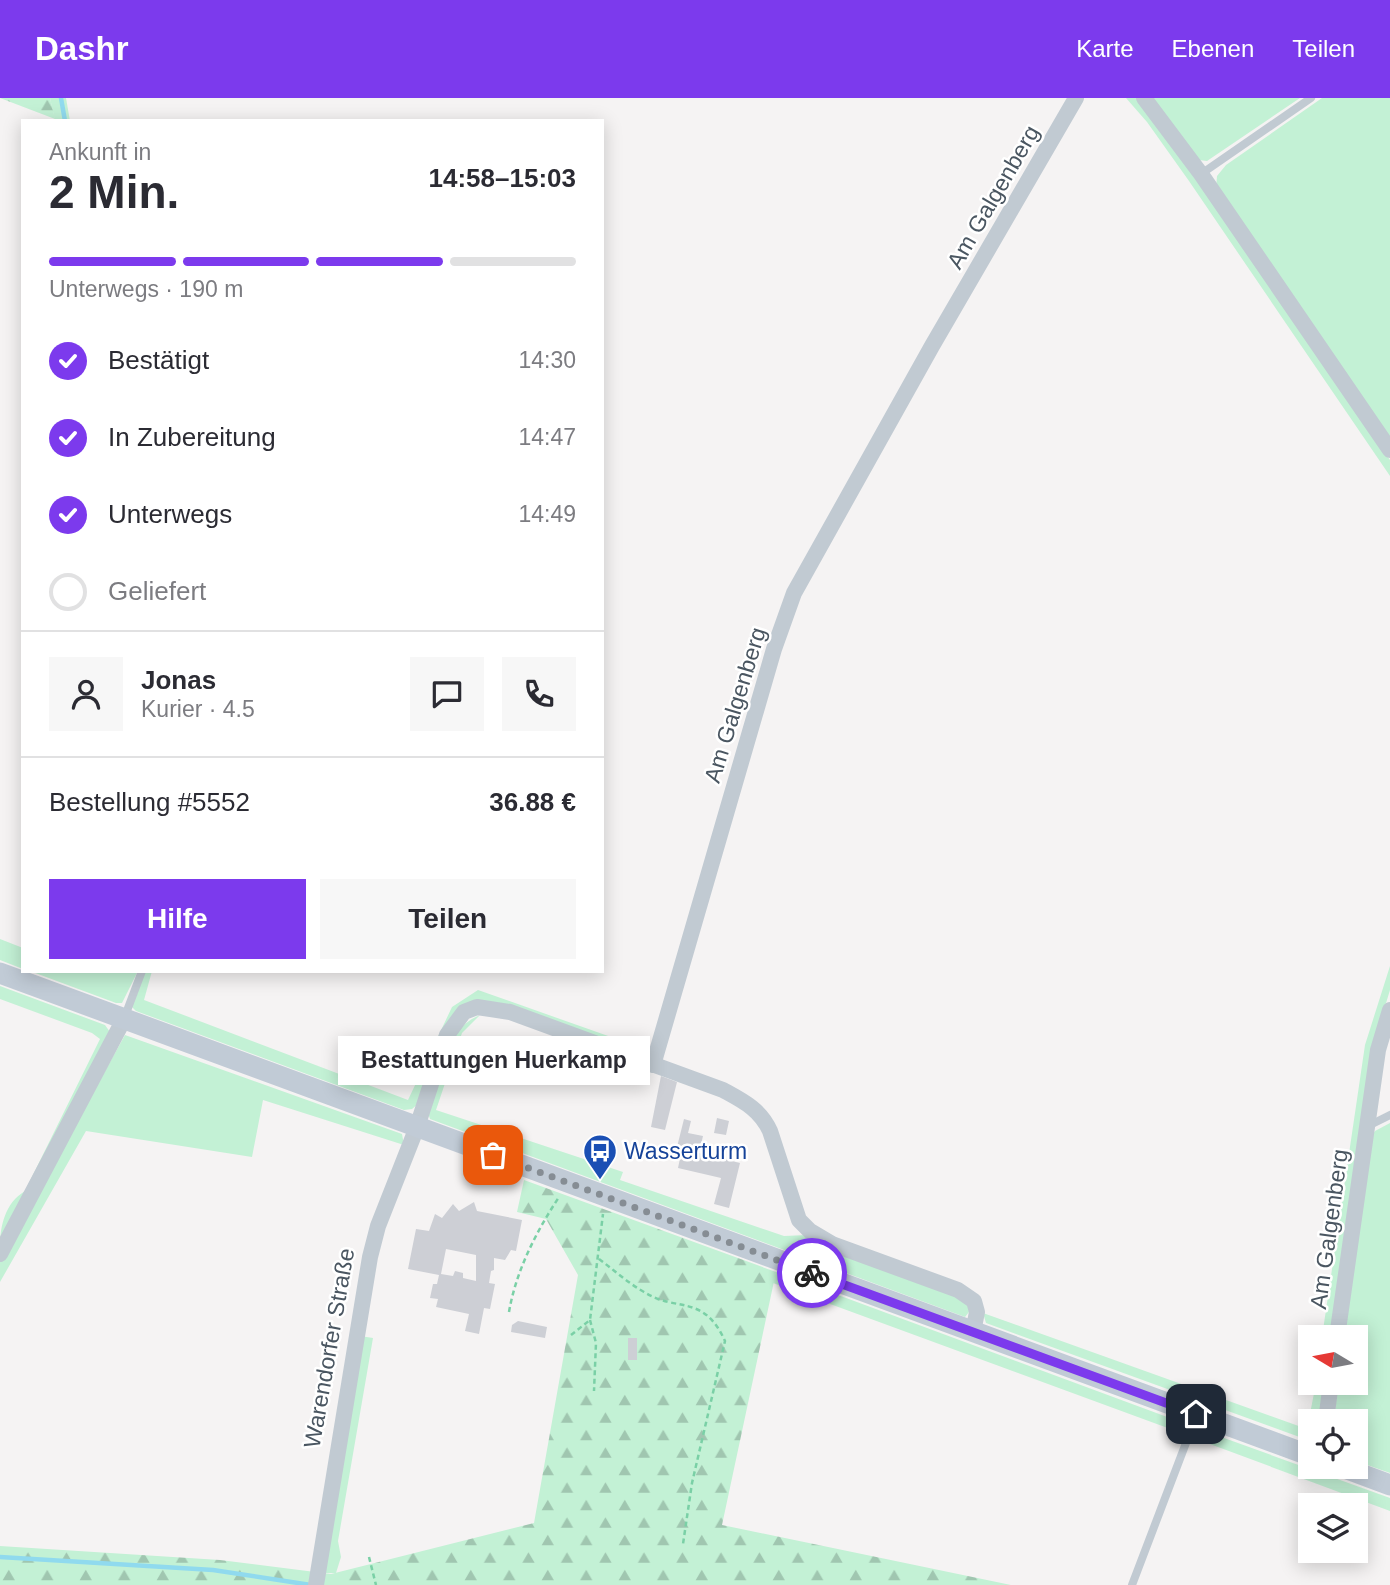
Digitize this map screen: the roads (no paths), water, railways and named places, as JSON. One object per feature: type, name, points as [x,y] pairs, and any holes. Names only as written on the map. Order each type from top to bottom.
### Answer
[{"type":"main road","points":[[0,974],[1298,1451]]},
{"type":"main road","points":[[1368,1477],[1390,1485]]},
{"type":"street","name":"Am Galgenberg","points":[[653,1065],[774,649],[794,593],[932,346],[1076,98]]},
{"type":"street","points":[[1144,98],[1201,174],[1390,450]]},
{"type":"street","points":[[417,1127],[447,1035],[464,1012],[477,1007],[510,1012],[723,1090],[764,1117],[799,1220],[832,1244],[974,1301],[977,1312],[973,1332]]},
{"type":"street","name":"Am Galgenberg","points":[[1339,1325],[1378,1050],[1390,1010]]},
{"type":"street","points":[[0,1254],[124,1019]]},
{"type":"street","name":"Warendorfer Straße","points":[[316,1585],[370,1257],[378,1226],[417,1127]]},
{"type":"lane","points":[[1201,174],[1311,98]]},
{"type":"lane","points":[[124,1019],[141,973]]},
{"type":"lane","name":"Am Galgenberg","points":[[1366,1127],[1390,1115]]},
{"type":"lane","points":[[1132,1585],[1196,1414]]},
{"type":"waterway","points":[[61,98],[65,119]]},
{"type":"waterway","points":[[0,1557],[213,1570],[311,1585]]},
{"type":"place","name":"Bestattungen Huerkamp","points":[[493,1155]]},
{"type":"place","name":"Wasserturm","points":[[600,1181]]}]
